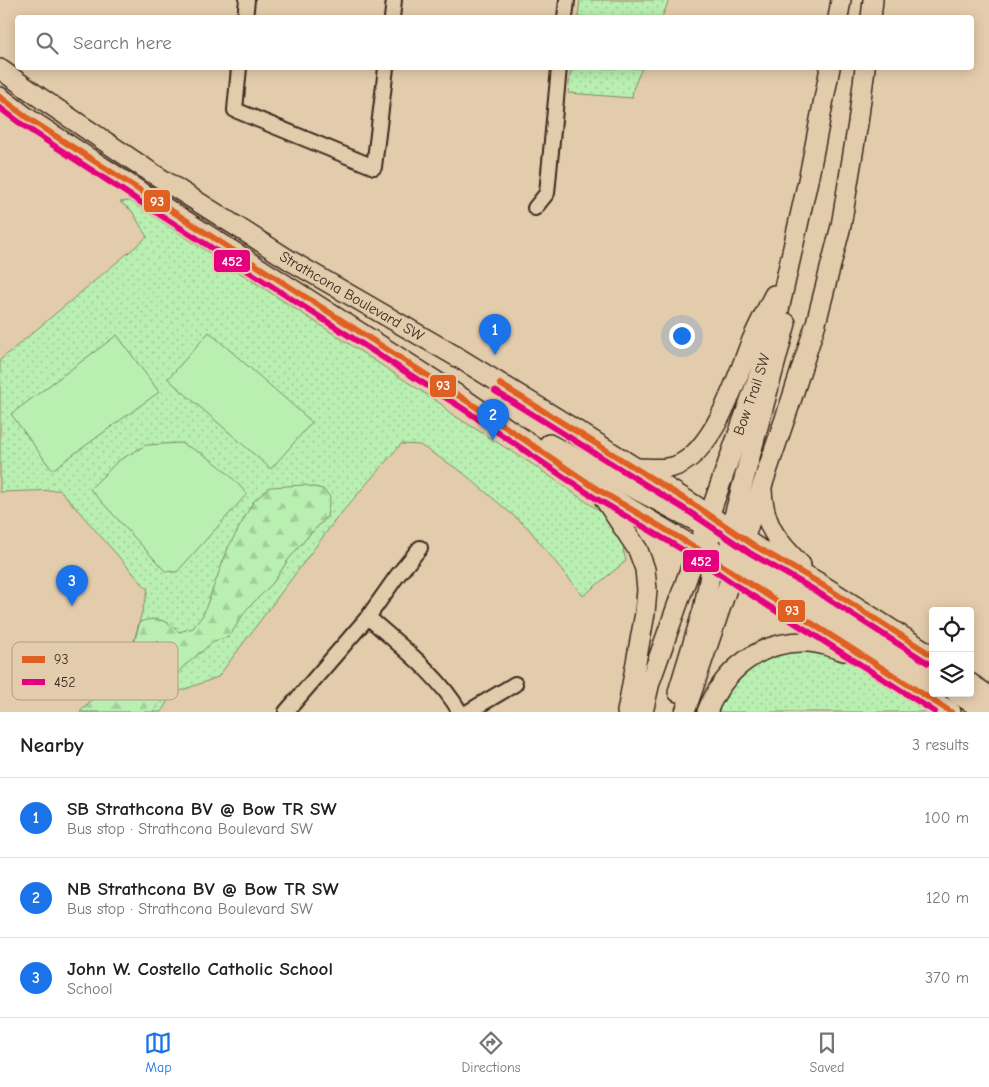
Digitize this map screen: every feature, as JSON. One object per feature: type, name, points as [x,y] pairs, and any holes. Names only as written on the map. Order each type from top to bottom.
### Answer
[{"type":"main road","points":[[838,15],[840,0]]},
{"type":"main road","points":[[871,15],[873,0]]},
{"type":"main road","name":"Strathcona Boulevard SW","points":[[0,69],[139,164],[291,261],[459,358],[636,468],[721,543]]},
{"type":"main road","name":"Bow Trail SW","points":[[685,712],[760,372],[779,310],[792,255],[830,70]]},
{"type":"main road","name":"Bow Trail SW","points":[[643,712],[653,673],[721,543],[762,484],[804,362],[832,265],[846,196],[865,70]]},
{"type":"main road","name":"Strathcona Boulevard SW","points":[[0,97],[156,202],[467,401],[597,489],[721,543]]},
{"type":"main road","points":[[636,468],[666,468],[677,465],[702,446],[720,416],[792,255]]},
{"type":"main road","points":[[672,712],[703,610],[709,581],[780,350],[788,314],[792,255]]},
{"type":"main road","points":[[467,401],[721,543],[816,581],[929,653]]},
{"type":"main road","points":[[762,484],[766,520],[780,544],[816,581]]},
{"type":"main road","points":[[597,489],[631,538],[645,569],[647,590],[645,613],[627,712]]},
{"type":"main road","points":[[721,543],[871,661],[951,712]]},
{"type":"main road","points":[[721,543],[749,564],[929,676]]},
{"type":"main road","points":[[707,712],[718,691],[740,663],[771,648],[788,643],[808,642],[834,647],[871,661]]},
{"type":"main road","points":[[974,686],[989,696]]},
{"type":"main road","points":[[962,697],[986,712]]},
{"type":"street","points":[[245,15],[246,0]]},
{"type":"street","points":[[392,15],[394,0]]},
{"type":"street","points":[[565,15],[567,0]]},
{"type":"street","points":[[239,70],[235,110],[374,167],[386,70]]},
{"type":"street","points":[[535,208],[547,193],[560,70]]},
{"type":"street","points":[[286,712],[368,617],[397,576],[420,548]]},
{"type":"street","points":[[368,617],[437,680],[452,698],[460,712]]},
{"type":"street","points":[[468,712],[515,684]]},
{"type":"green space","points":[[580,0],[669,0],[663,15],[578,15]]},
{"type":"green space","points":[[571,70],[641,70],[633,89],[632,98],[568,93]]},
{"type":"green space","points":[[130,201],[441,404],[450,413],[535,466],[601,512],[627,547],[623,549],[626,561],[583,596],[528,528],[462,472],[420,445],[401,444],[337,518],[218,677],[178,692],[178,642],[134,642],[148,590],[60,490],[0,492],[0,360],[147,237],[132,211],[120,202]]},
{"type":"green space","points":[[209,332],[312,422],[271,469],[168,379]]},
{"type":"green space","points":[[117,335],[159,392],[52,470],[11,414]]},
{"type":"green space","points":[[180,443],[201,453],[217,464],[247,494],[177,572],[165,571],[90,489],[118,461],[146,445]]},
{"type":"green space","points":[[304,485],[323,489],[330,497],[327,517],[288,560],[273,583],[246,610],[229,637],[214,641],[182,668],[178,674],[178,642],[134,642],[140,622],[151,619],[161,620],[179,632],[193,628],[203,615],[228,548],[253,502],[270,487]]},
{"type":"green space","points":[[793,646],[847,659],[932,712],[716,712],[722,696],[755,660]]},
{"type":"green space","points":[[92,700],[168,700],[161,712],[80,712]]},
{"type":"green space","points":[[92,700],[161,700],[153,712],[80,712]]},
{"type":"transit line","name":"93","points":[[0,97],[29,119],[467,401],[597,489],[698,549],[951,712]]},
{"type":"transit line","name":"452","points":[[0,108],[24,126],[151,209],[462,408],[592,496],[693,556],[935,712]]},
{"type":"transit line","name":"93","points":[[500,384],[696,506],[755,546],[816,581],[929,653]]},
{"type":"transit line","name":"452","points":[[495,391],[691,513],[750,553],[811,588],[928,663]]},
{"type":"place","name":"SB Strathcona BV @ Bow TR SW","points":[[495,355]]},
{"type":"place","name":"NB Strathcona BV @ Bow TR SW","points":[[493,440]]},
{"type":"place","name":"John W. Costello Catholic School","points":[[72,606]]}]
